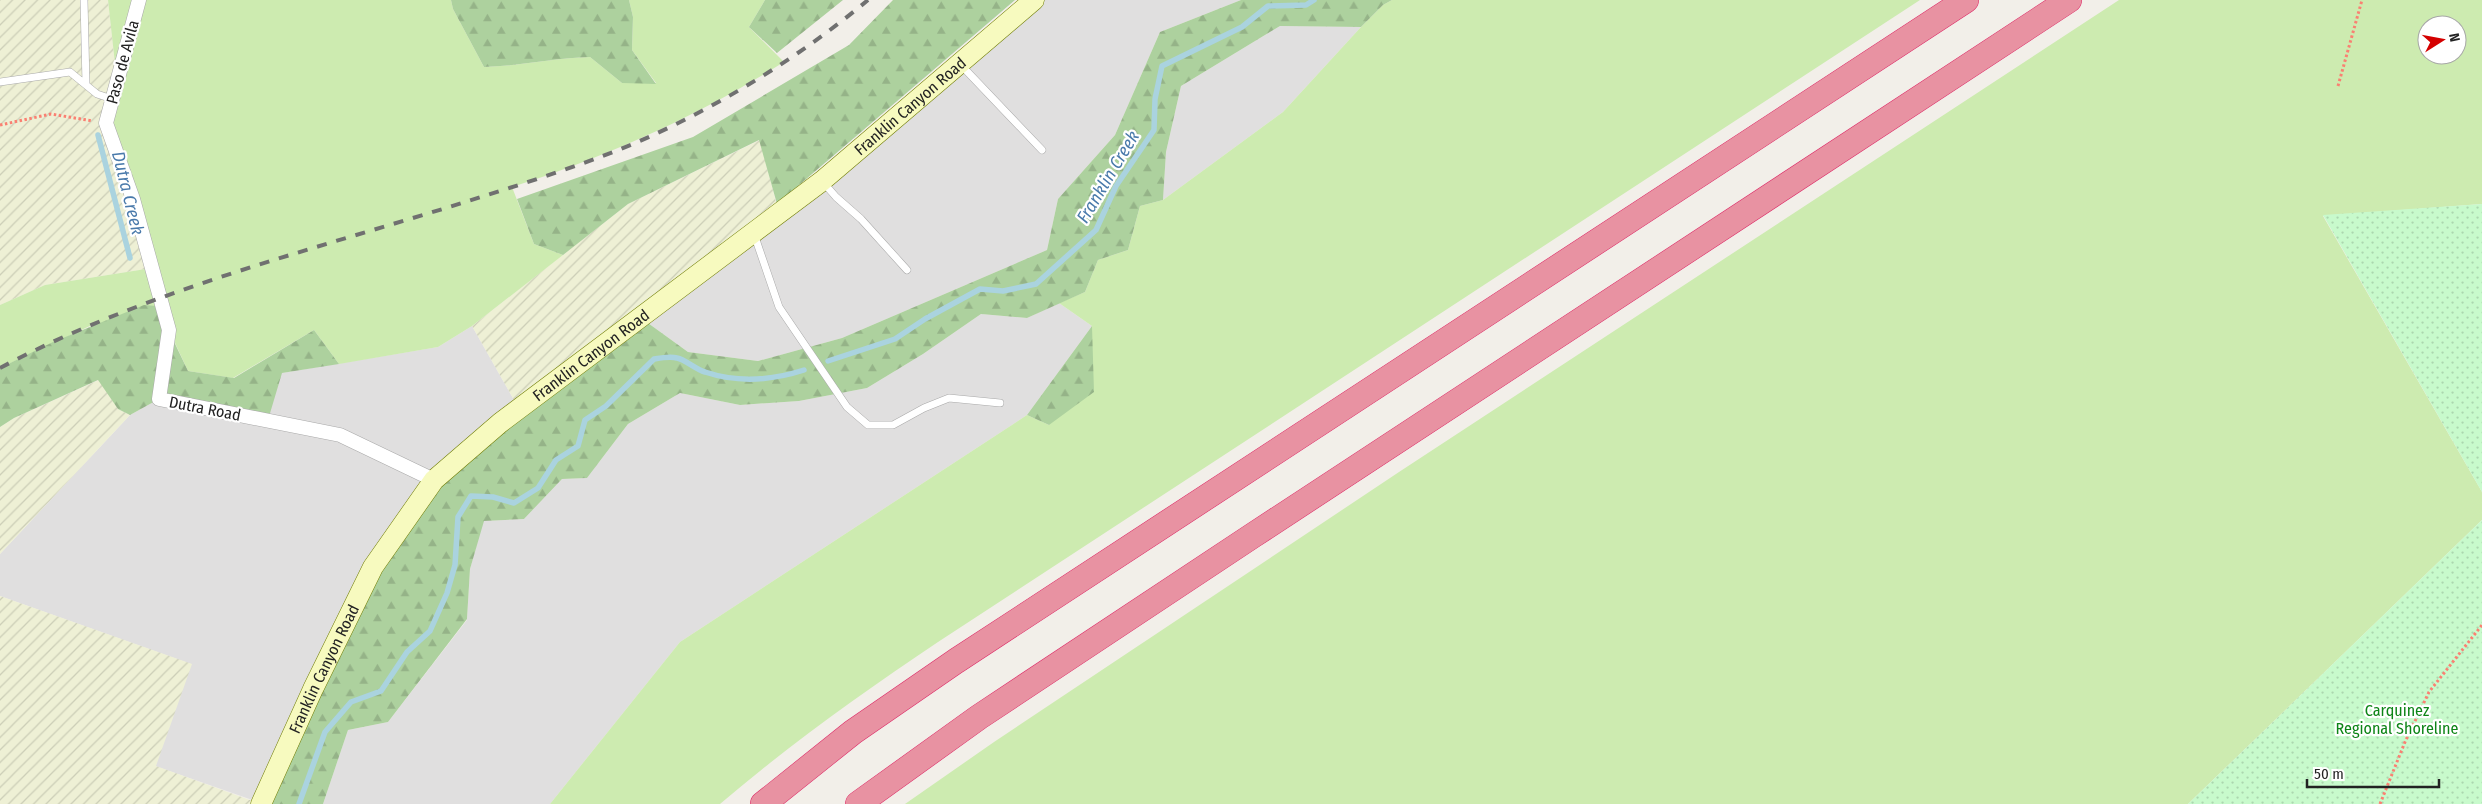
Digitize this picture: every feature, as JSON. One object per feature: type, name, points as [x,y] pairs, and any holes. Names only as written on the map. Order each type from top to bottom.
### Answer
[{"type":"highway","points":[[763,804],[853,732],[956,661],[1966,0]]},
{"type":"highway","points":[[858,804],[966,727],[1227,552],[2069,0]]},
{"type":"street","name":"Paso de Avila","points":[[106,124],[139,0]]},
{"type":"street","name":"Franklin Canyon Road","points":[[261,804],[313,689],[373,567],[434,480],[500,423],[822,182],[1034,0]]},
{"type":"street","name":"Dutra Road","points":[[106,124],[133,199],[169,330],[159,399],[340,435],[434,480]]},
{"type":"lane","points":[[84,0],[86,84]]},
{"type":"lane","points":[[960,63],[1042,150]]},
{"type":"lane","points":[[0,82],[70,72],[97,94],[112,99]]},
{"type":"lane","points":[[822,182],[861,219],[907,270]]},
{"type":"lane","points":[[754,234],[778,307],[847,408],[868,425],[893,425],[924,408],[949,398],[1000,403]]},
{"type":"path","points":[[2338,86],[2362,0]]},
{"type":"path","points":[[0,125],[51,114],[106,124]]},
{"type":"path","points":[[2380,804],[2404,742],[2428,692],[2482,624]]},
{"type":"shaded area","points":[[1034,0],[1241,0],[1160,32],[1115,135],[1058,199],[1047,250],[842,338],[758,361],[688,352],[641,318]]},
{"type":"shaded area","points":[[1280,26],[1361,27],[1283,112],[1163,200],[1166,152],[1181,86]]},
{"type":"shaded area","points":[[1059,303],[1092,326],[1027,415],[680,642],[550,804],[323,804],[348,730],[388,722],[467,620],[470,569],[483,521],[524,519],[562,479],[587,478],[628,424],[680,393],[740,405],[799,401],[867,388],[923,354],[981,314],[1027,318]]},
{"type":"shaded area","points":[[472,326],[519,409],[261,803],[155,766],[191,664],[0,596],[0,554],[130,415],[159,399],[282,373],[438,347]]},
{"type":"green space","points":[[0,0],[108,0],[117,82],[152,268],[45,285],[0,305]]},
{"type":"green space","points":[[108,0],[451,0],[453,9],[484,67],[590,57],[622,83],[656,83],[632,50],[633,17],[629,0],[765,0],[749,27],[784,62],[719,100],[652,133],[583,162],[512,187],[534,244],[563,255],[472,326],[438,347],[339,364],[314,330],[233,378],[188,371],[169,330],[92,325],[0,368],[0,305],[45,285],[152,268],[106,123],[117,82]]},
{"type":"green space","points":[[451,0],[629,0],[633,17],[632,50],[656,84],[622,83],[590,57],[484,67],[453,9]]},
{"type":"green space","points":[[765,0],[843,0],[777,53],[749,27]]},
{"type":"green space","points":[[893,0],[1015,0],[777,204],[759,140],[628,204],[563,255],[534,244],[517,199],[693,137],[849,45]]},
{"type":"green space","points":[[1241,0],[1392,0],[1383,5],[1361,27],[1280,26],[1181,86],[1166,152],[1163,200],[1140,206],[1128,250],[1098,260],[1085,292],[1027,318],[981,314],[923,354],[867,388],[799,401],[740,405],[680,393],[628,424],[587,478],[562,479],[524,519],[484,521],[470,569],[467,619],[388,722],[348,730],[323,804],[261,804],[313,689],[434,480],[641,318],[688,352],[758,361],[842,338],[1047,250],[1058,199],[1115,135],[1160,32]]},
{"type":"green space","points":[[1392,0],[1920,0],[938,642],[826,720],[720,804],[550,804],[680,642],[1027,415],[1049,425],[1092,326],[1059,303],[1085,292],[1098,260],[1128,250],[1140,206],[1163,200],[1283,112],[1361,27],[1383,5]]},
{"type":"green space","points":[[2119,0],[2482,0],[2482,204],[2323,216],[2482,492],[2482,520],[2188,804],[905,804],[994,742],[1399,472]]},
{"type":"green space","points":[[760,140],[779,214],[519,409],[472,326],[628,204]]},
{"type":"green space","points":[[2482,204],[2482,492],[2323,215]]},
{"type":"green space","points":[[144,305],[157,306],[188,371],[234,378],[314,330],[339,364],[282,373],[268,420],[159,399],[130,415],[118,409],[98,380],[14,418],[0,427],[0,368],[53,342]]},
{"type":"green space","points":[[1092,326],[1094,392],[1049,425],[1027,415]]},
{"type":"green space","points":[[99,380],[118,409],[130,415],[0,554],[0,427],[14,418]]},
{"type":"green space","name":"Carquinez Regional Shoreline","points":[[2482,520],[2482,804],[2188,804]]},
{"type":"green space","points":[[0,596],[192,664],[156,766],[261,804],[0,804]]},
{"type":"waterway","name":"Franklin Creek","points":[[828,361],[895,339],[925,319],[980,289],[1003,291],[1036,284],[1096,230],[1116,186],[1154,130],[1155,99],[1162,66],[1242,27],[1268,6],[1306,5],[1314,0]]},
{"type":"waterway","name":"Dutra Creek","points":[[98,135],[130,258]]},
{"type":"waterway","name":"Franklin Creek","points":[[299,804],[325,732],[351,702],[381,691],[407,652],[430,631],[447,593],[455,565],[458,517],[471,496],[493,497],[514,503],[538,488],[556,460],[578,446],[585,420],[606,406],[654,359],[677,358],[717,376],[742,379],[766,378],[804,370]]},
{"type":"railway","points":[[0,368],[55,341],[168,295],[286,256],[462,203],[633,144],[696,114],[756,80],[785,62],[868,0]]}]
